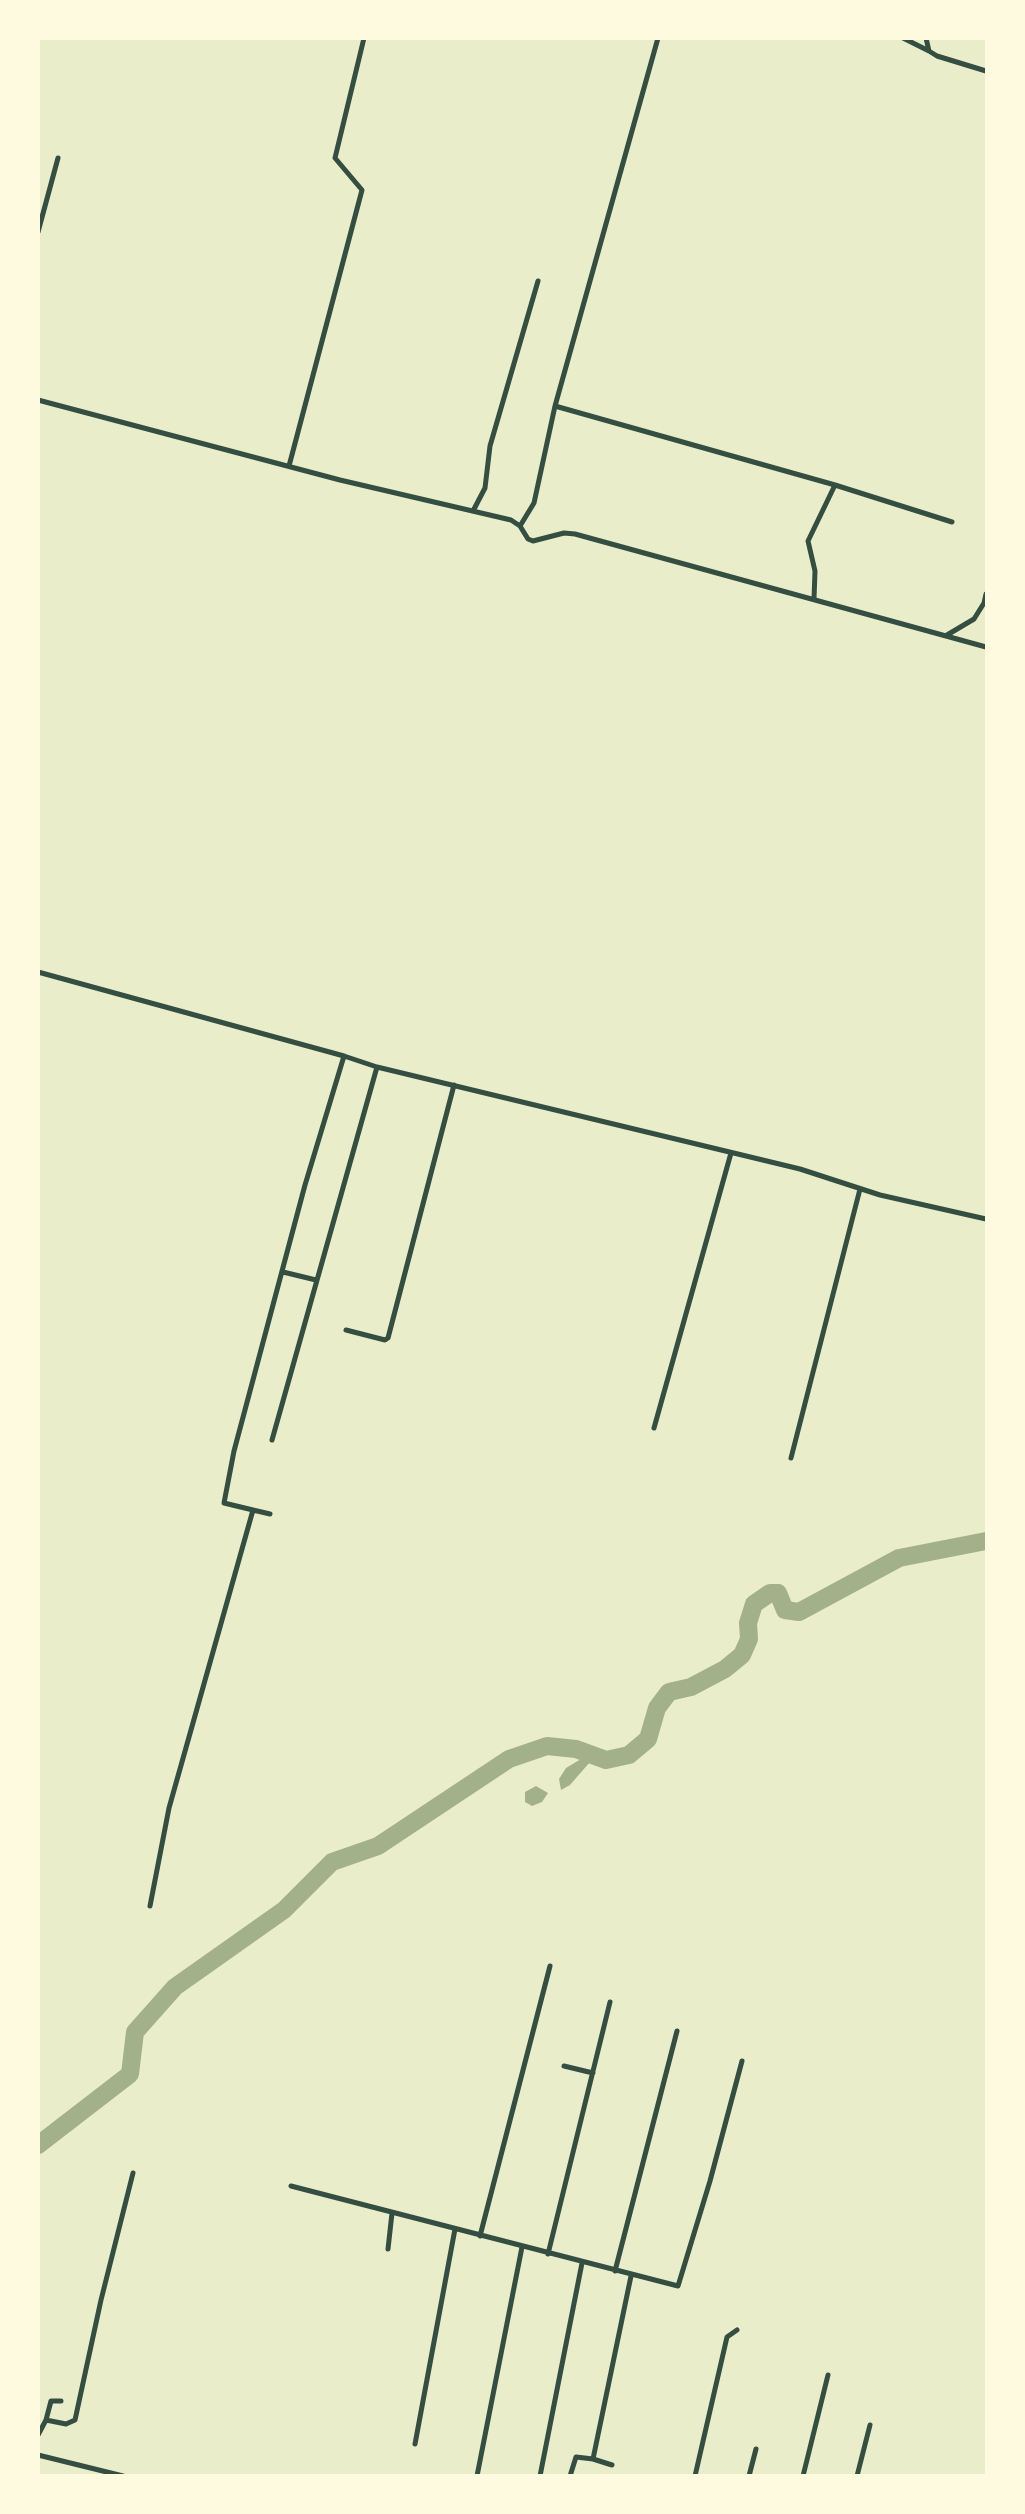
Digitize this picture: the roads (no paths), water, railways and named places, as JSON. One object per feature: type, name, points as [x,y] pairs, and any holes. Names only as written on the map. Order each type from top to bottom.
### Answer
[{"type":"street","points":[[289,466],[362,190],[335,158],[364,38]]},
{"type":"street","points":[[520,526],[534,503],[555,406],[658,38]]},
{"type":"street","points":[[903,38],[937,56],[986,71]]},
{"type":"street","points":[[926,38],[929,51]]},
{"type":"street","points":[[38,232],[58,158]]},
{"type":"street","points":[[473,511],[485,488],[490,446],[538,281]]},
{"type":"street","points":[[38,400],[289,466],[511,520],[533,541],[564,533],[575,534],[986,647]]},
{"type":"street","points":[[555,406],[835,485],[952,522]]},
{"type":"street","points":[[814,599],[815,571],[808,541],[835,485]]},
{"type":"street","points":[[947,635],[974,619],[980,612],[986,594]]},
{"type":"street","points":[[38,972],[377,1067],[814,1173],[860,1189],[986,1219]]},
{"type":"street","points":[[270,1514],[224,1503],[242,1418],[305,1185],[344,1056]]},
{"type":"street","points":[[272,1440],[377,1067]]},
{"type":"street","points":[[346,1330],[385,1340],[388,1338],[454,1085]]},
{"type":"street","points":[[654,1428],[731,1153]]},
{"type":"street","points":[[791,1458],[860,1189]]},
{"type":"street","points":[[283,1272],[316,1280]]},
{"type":"street","points":[[150,1906],[169,1808],[253,1510]]},
{"type":"street","points":[[480,2236],[550,1966]]},
{"type":"street","points":[[548,2254],[610,2002]]},
{"type":"street","points":[[615,2271],[677,2031]]},
{"type":"street","points":[[291,2186],[675,2287],[680,2285],[741,2061]]},
{"type":"street","points":[[565,2066],[593,2073]]},
{"type":"street","points":[[46,2420],[66,2424],[75,2420],[101,2300],[133,2173]]},
{"type":"street","points":[[388,2249],[392,2213]]},
{"type":"street","points":[[415,2444],[455,2229]]},
{"type":"street","points":[[477,2476],[522,2247]]},
{"type":"street","points":[[540,2476],[582,2263]]},
{"type":"street","points":[[593,2459],[631,2276]]},
{"type":"street","points":[[695,2476],[727,2337],[737,2330]]},
{"type":"street","points":[[803,2476],[828,2375]]},
{"type":"street","points":[[38,2435],[46,2420],[51,2401],[61,2401]]},
{"type":"street","points":[[857,2476],[870,2425]]},
{"type":"street","points":[[749,2476],[756,2449]]},
{"type":"street","points":[[38,2455],[123,2476]]},
{"type":"street","points":[[570,2476],[576,2457],[612,2465]]},
{"type":"street","points":[[92,2476],[94,2468]]},
{"type":"waterway","points":[[38,2145],[130,2074],[135,2032],[175,1987],[284,1910],[332,1862],[378,1846],[509,1759],[547,1746],[576,1749],[606,1760],[629,1755],[648,1739],[657,1708],[669,1692],[691,1687],[725,1669],[742,1655],[749,1639],[748,1623],[754,1604],[770,1593],[778,1593],[785,1610],[799,1612],[899,1558],[986,1541]]}]
